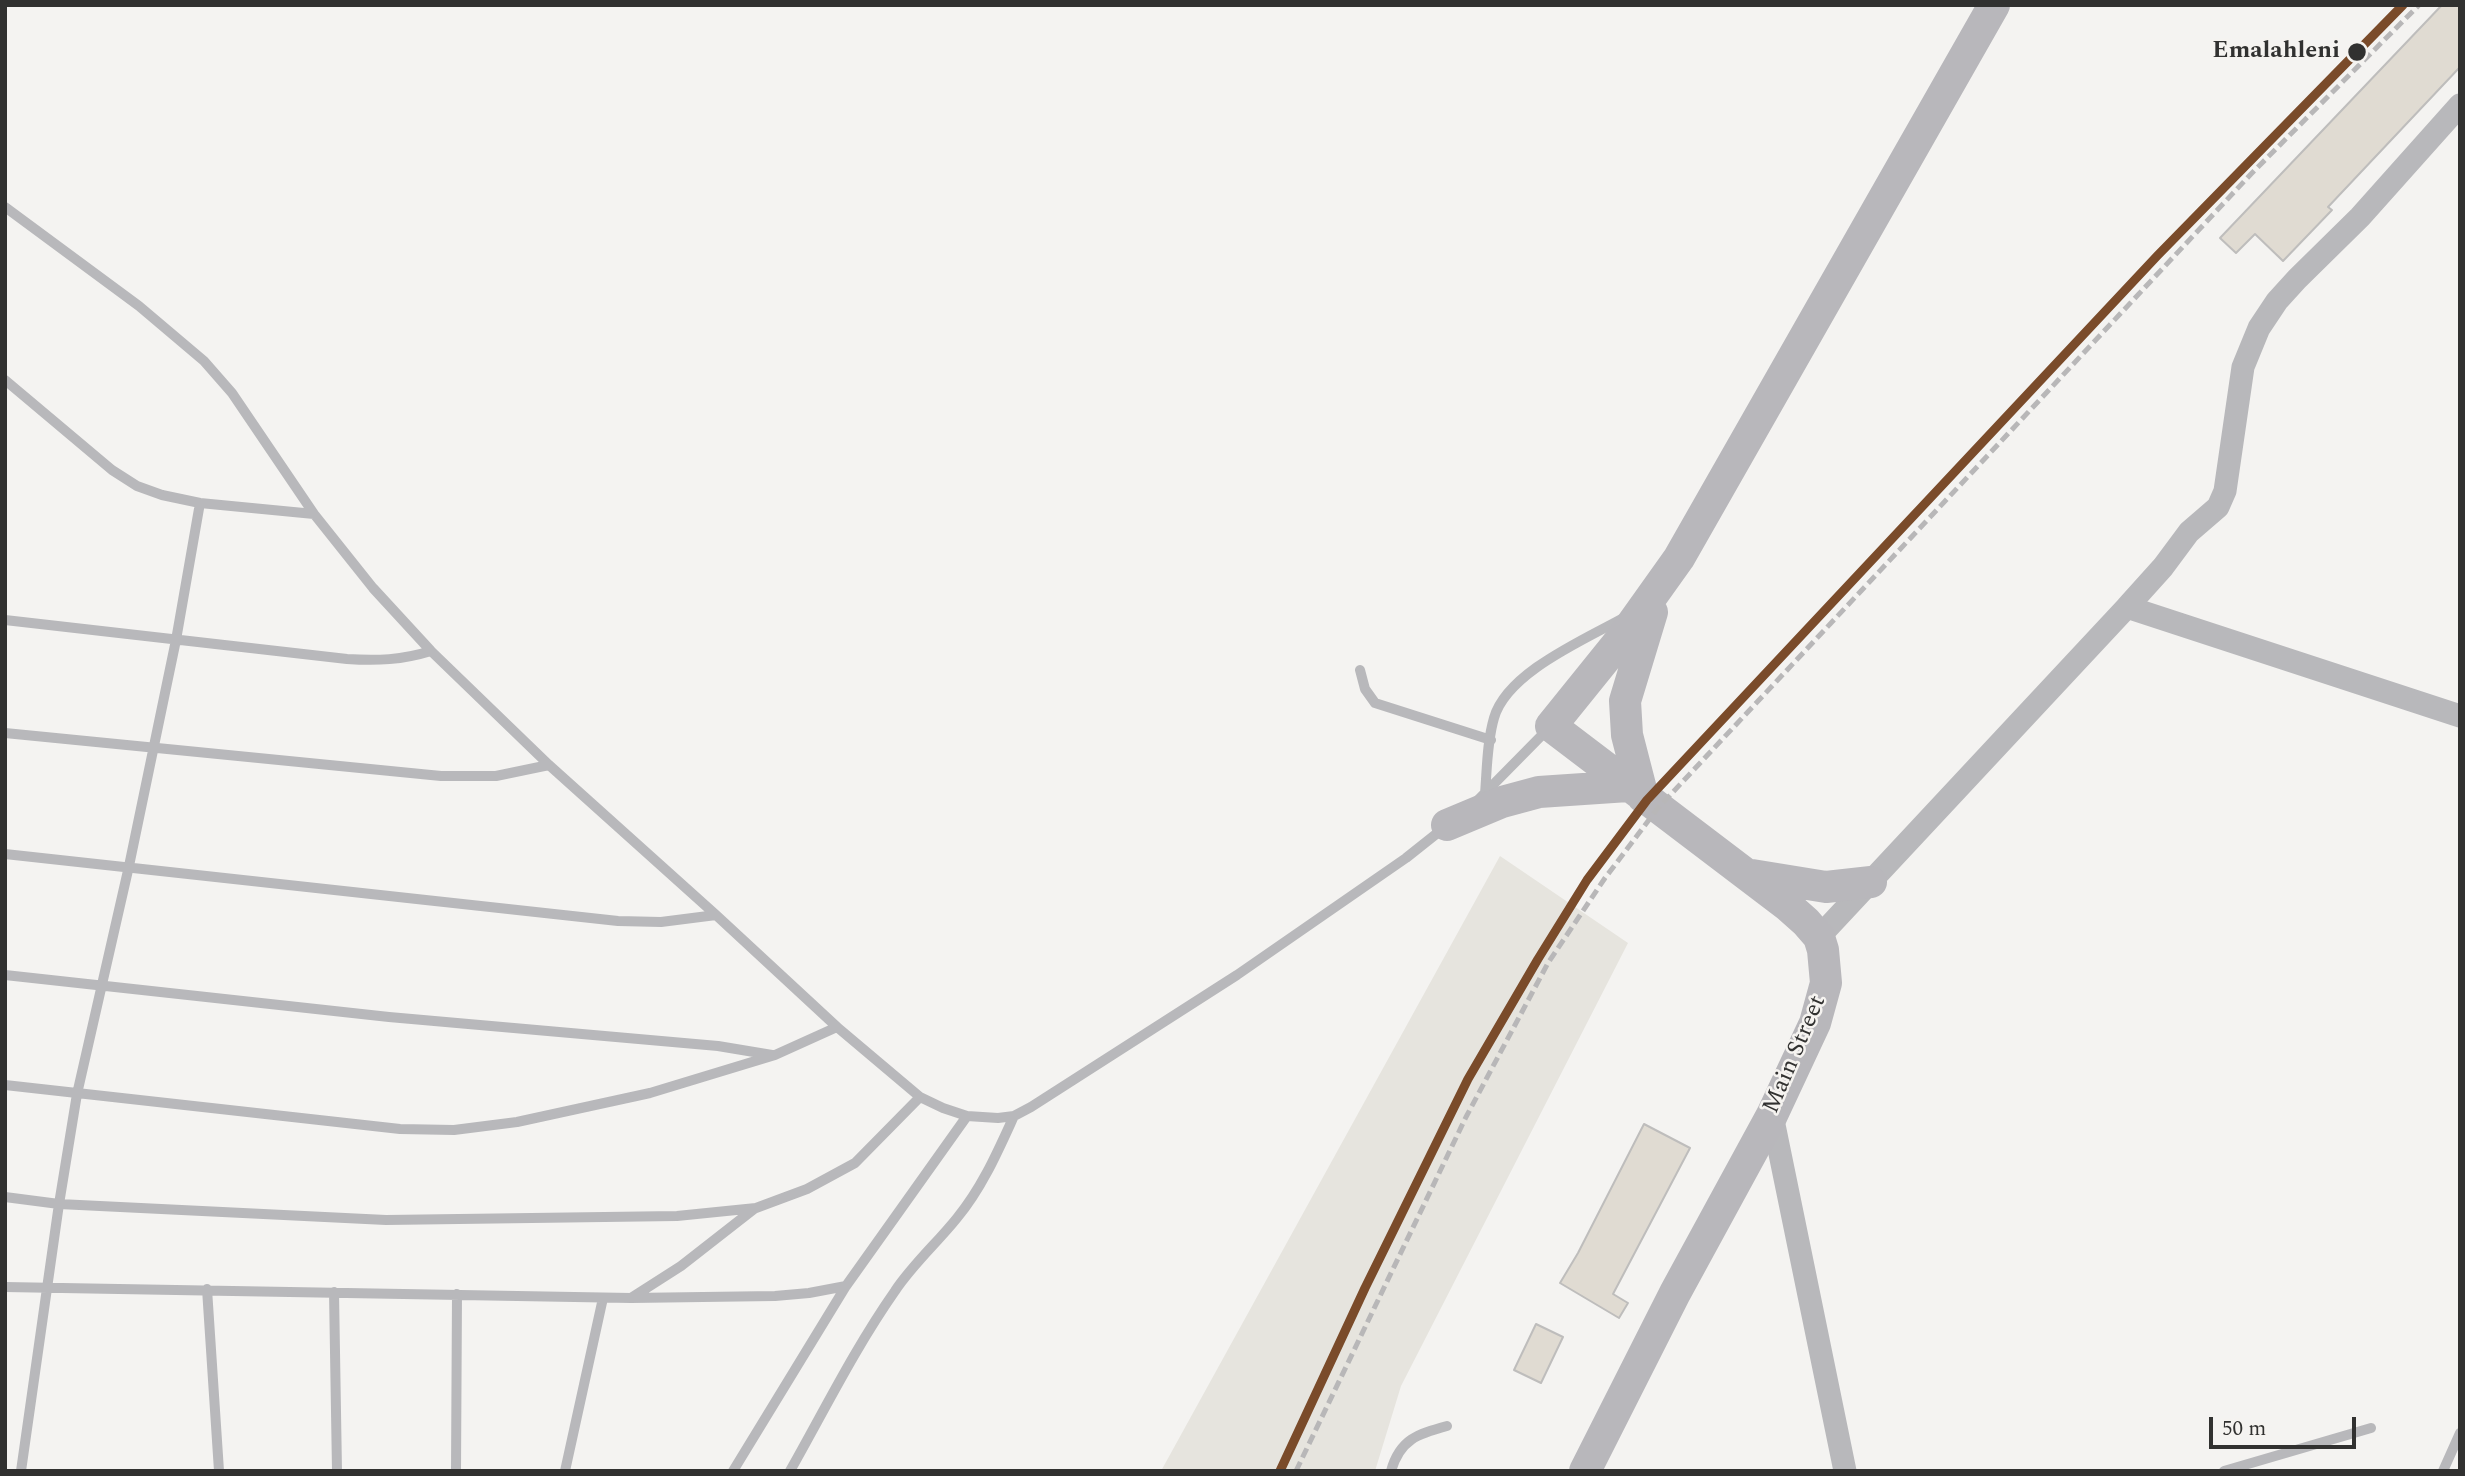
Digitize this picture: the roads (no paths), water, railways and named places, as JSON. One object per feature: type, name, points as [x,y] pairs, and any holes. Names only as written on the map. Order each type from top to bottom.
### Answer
[{"type":"main road","points":[[1819,937],[1797,914],[1747,874],[1551,726],[1650,600],[1679,558],[1994,5]]},
{"type":"main road","points":[[1636,792],[1625,701],[1650,619],[1650,600]]},
{"type":"main road","points":[[1447,825],[1502,802],[1539,792],[1636,792]]},
{"type":"main road","points":[[1747,874],[1826,887],[1871,882]]},
{"type":"main road","name":"Main Street","points":[[1585,1471],[1675,1293],[1796,1068],[1823,999],[1826,965],[1819,937]]},
{"type":"street","points":[[1819,937],[2127,607],[2163,567],[2189,532],[2218,507],[2225,491],[2243,367],[2259,328],[2277,301],[2360,217],[2460,105]]},
{"type":"street","points":[[2127,607],[2460,716]]},
{"type":"street","points":[[1772,1115],[1845,1471]]},
{"type":"lane","points":[[5,207],[139,306],[204,361],[232,393],[314,514],[373,588],[431,651],[549,765],[836,1027],[920,1097],[967,1116],[1014,1116],[1050,1096],[1237,975],[1406,858],[1485,794],[1551,726]]},
{"type":"lane","points":[[5,380],[125,480],[162,495],[200,503],[314,514]]},
{"type":"lane","points":[[21,1471],[77,1094],[130,866],[176,640],[200,503]]},
{"type":"lane","points":[[1485,794],[1494,716],[1508,693],[1560,652],[1650,600]]},
{"type":"lane","points":[[5,620],[384,661],[407,659],[431,651]]},
{"type":"lane","points":[[1360,670],[1365,689],[1375,703],[1490,740]]},
{"type":"lane","points":[[5,733],[442,776],[496,776],[549,765]]},
{"type":"lane","points":[[5,854],[618,921],[661,922],[716,915]]},
{"type":"lane","points":[[5,975],[403,1018],[718,1046],[775,1055]]},
{"type":"lane","points":[[5,1085],[372,1127],[454,1130],[517,1122],[649,1093],[775,1055],[836,1027]]},
{"type":"lane","points":[[5,1197],[59,1204],[386,1220],[677,1216],[756,1208],[807,1189],[855,1163],[920,1097]]},
{"type":"lane","points":[[733,1471],[846,1286],[967,1116]]},
{"type":"lane","points":[[790,1471],[893,1293],[917,1262],[960,1216],[997,1154],[1014,1116]]},
{"type":"lane","points":[[631,1298],[681,1266],[756,1208]]},
{"type":"lane","points":[[5,1287],[631,1298],[775,1296],[846,1286]]},
{"type":"lane","points":[[207,1289],[219,1471]]},
{"type":"lane","points":[[334,1292],[337,1471]]},
{"type":"lane","points":[[456,1471],[457,1294]]},
{"type":"lane","points":[[565,1471],[603,1298]]},
{"type":"lane","points":[[1391,1471],[1405,1443],[1420,1434],[1447,1426]]},
{"type":"lane","points":[[2224,1471],[2371,1428]]},
{"type":"lane","points":[[2443,1471],[2460,1433]]},
{"type":"railway","points":[[1296,1471],[1466,1117],[1548,963],[1605,878],[1658,808],[2251,174],[2419,5]]},
{"type":"place","name":"Emalahleni","points":[[2357,52]]}]
